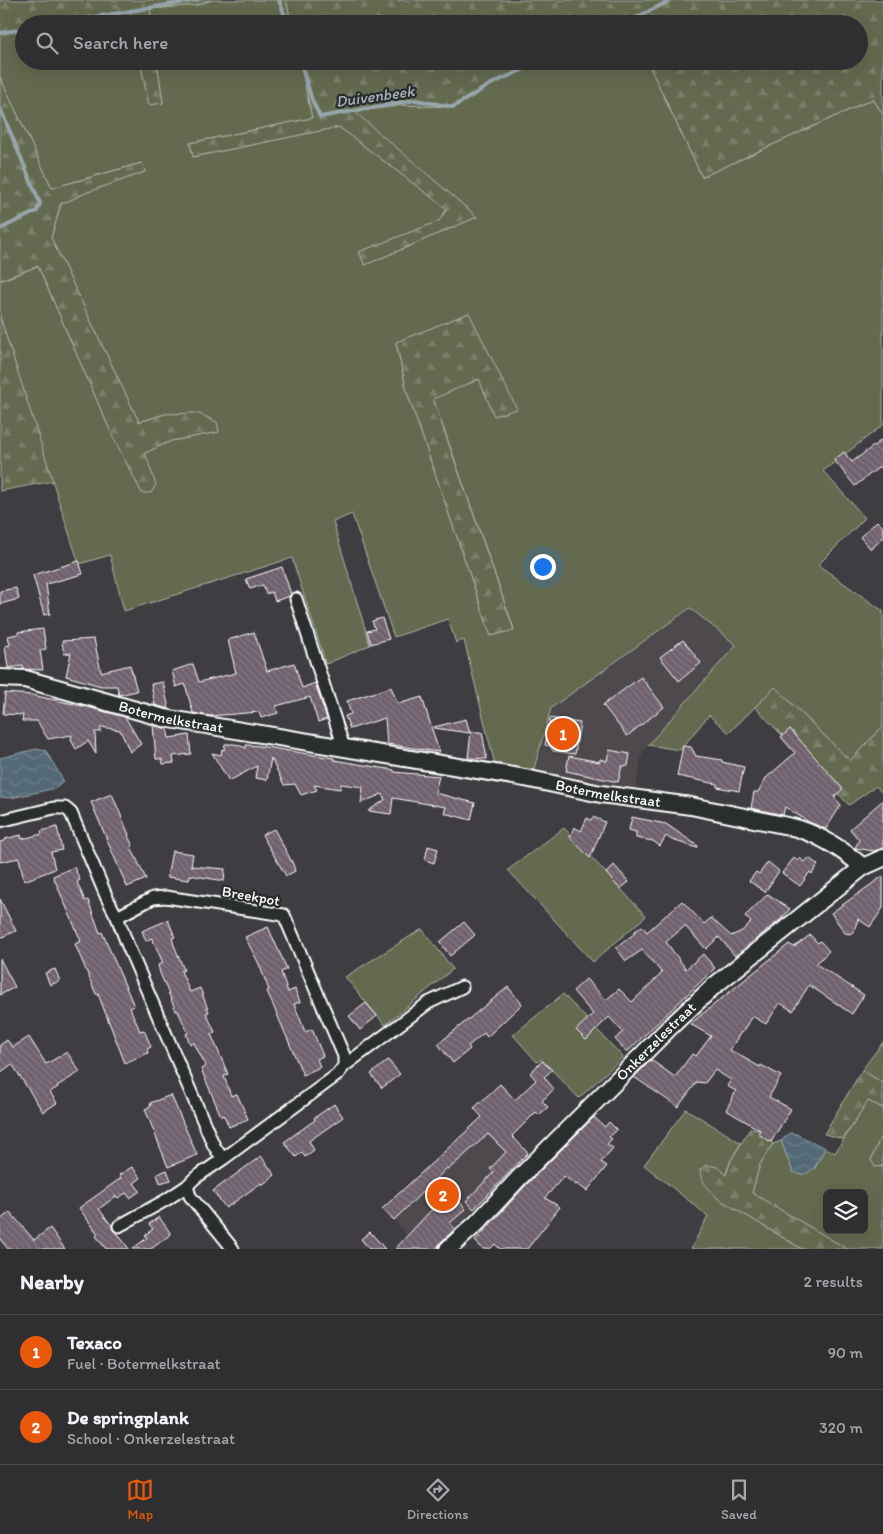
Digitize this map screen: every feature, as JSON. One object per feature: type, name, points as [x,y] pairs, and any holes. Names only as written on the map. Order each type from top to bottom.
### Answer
[{"type":"street","points":[[296,599],[344,748]]},
{"type":"street","name":"Botermelkstraat","points":[[0,678],[25,679],[164,718],[525,778],[601,794],[691,806],[802,829],[826,840],[863,866]]},
{"type":"street","points":[[0,821],[54,808],[65,808],[71,813],[117,917],[171,1048],[214,1146],[222,1159]]},
{"type":"street","name":"Onkerzelestraat","points":[[448,1249],[477,1223],[518,1178],[672,1024],[714,986],[863,866],[883,858]]},
{"type":"street","name":"Breekpot","points":[[117,917],[153,898],[166,897],[284,916],[344,1056],[344,1066]]},
{"type":"street","points":[[118,1226],[166,1200],[187,1186],[195,1178],[338,1075],[344,1066],[428,1003],[462,987]]},
{"type":"street","points":[[187,1186],[190,1196],[233,1249]]},
{"type":"shaded area","points":[[691,608],[736,645],[648,745],[642,754],[636,788],[533,772],[550,708]]},
{"type":"shaded area","points":[[488,1111],[528,1153],[436,1249],[418,1249],[383,1209]]},
{"type":"green space","points":[[211,0],[286,0],[290,15],[151,15],[150,9],[197,5]]},
{"type":"green space","points":[[211,0],[197,5],[150,9],[151,15],[130,15],[130,12],[108,15],[15,15],[15,30],[0,34],[0,1]]},
{"type":"green space","points":[[286,0],[883,0],[883,114],[873,99],[702,177],[651,70],[868,70],[868,15],[290,15]]},
{"type":"green space","points":[[130,12],[130,15],[108,15]]},
{"type":"green space","points":[[15,30],[15,70],[142,70],[149,105],[163,103],[158,70],[302,70],[312,118],[190,143],[193,157],[339,127],[447,209],[440,221],[359,252],[365,265],[477,217],[354,112],[403,105],[453,107],[491,84],[524,70],[651,70],[702,177],[873,99],[883,114],[883,425],[823,471],[865,518],[818,565],[883,611],[883,726],[850,761],[775,687],[729,733],[709,715],[680,750],[648,745],[736,645],[690,608],[551,708],[533,772],[495,765],[464,640],[456,643],[448,619],[394,637],[352,514],[333,522],[370,645],[326,664],[292,558],[124,611],[110,555],[79,564],[0,317],[0,281],[38,266],[113,437],[142,493],[149,468],[145,453],[171,441],[219,432],[165,414],[139,422],[51,238],[61,204],[88,192],[145,172],[141,163],[52,188],[0,77],[0,34]],"holes":[[[469,313],[480,379],[433,398],[514,629],[491,636],[407,392],[396,343]]]},
{"type":"green space","points":[[142,70],[158,70],[163,103],[149,105]]},
{"type":"green space","points":[[302,70],[524,70],[491,84],[453,107],[403,105],[355,112],[477,217],[365,265],[359,252],[439,221],[447,209],[339,127],[193,157],[190,143],[312,118]]},
{"type":"green space","points":[[0,77],[52,188],[142,163],[145,172],[88,192],[61,204],[51,238],[139,422],[165,414],[197,413],[217,422],[219,432],[171,441],[145,453],[156,485],[151,493],[142,493],[113,437],[38,266],[0,280]]},
{"type":"green space","points":[[469,313],[517,409],[494,416],[479,379],[433,399],[514,630],[491,636],[407,392],[396,342]]},
{"type":"green space","points":[[0,317],[53,481],[0,491]]},
{"type":"green space","points":[[775,687],[850,761],[883,726],[883,794],[876,786],[849,805],[755,707]]},
{"type":"green space","points":[[564,828],[646,916],[593,962],[508,870]]},
{"type":"green space","points":[[422,929],[453,969],[385,1025],[345,977]]},
{"type":"green space","points":[[563,994],[623,1057],[579,1098],[541,1059],[537,1062],[513,1035]]},
{"type":"green space","points":[[883,1042],[883,1083],[862,1070]]},
{"type":"green space","points":[[862,1070],[883,1083],[883,1108],[868,1101],[843,1139],[824,1134]]},
{"type":"green space","points":[[868,1101],[883,1108],[883,1131],[871,1160],[881,1167],[883,1166],[883,1249],[847,1249],[752,1193],[760,1164],[773,1144],[781,1141],[793,1172],[815,1168],[825,1148],[835,1153]]},
{"type":"green space","points":[[686,1109],[741,1143],[731,1160],[717,1198],[802,1249],[691,1249],[708,1216],[644,1165]]},
{"type":"green space","points":[[750,1129],[762,1130],[773,1144],[760,1164],[752,1193],[847,1249],[802,1249],[717,1198],[706,1185],[700,1170],[706,1165],[717,1167],[726,1175],[731,1160]]},
{"type":"green space","points":[[883,1131],[883,1166],[875,1167],[871,1160]]},
{"type":"water","points":[[36,749],[46,751],[63,780],[61,784],[56,788],[11,798],[0,797],[0,758]]},
{"type":"water","points":[[790,1133],[825,1148],[813,1169],[805,1174],[793,1172],[781,1141]]},
{"type":"building","points":[[883,439],[883,464],[855,486],[834,460],[844,452],[852,462]]},
{"type":"building","points":[[877,521],[883,527],[883,538],[871,549],[860,537]]},
{"type":"building","points":[[79,561],[83,574],[46,584],[50,614],[44,615],[33,575]]},
{"type":"building","points":[[282,567],[290,596],[275,601],[272,592],[266,594],[263,585],[250,589],[246,579]]},
{"type":"building","points":[[16,588],[19,599],[0,604],[0,591]]},
{"type":"building","points":[[382,618],[389,639],[371,644],[367,631],[375,629],[372,621]]},
{"type":"building","points":[[43,629],[46,649],[40,650],[43,670],[23,669],[23,666],[8,668],[5,646],[10,645],[8,636],[18,634],[18,632]]},
{"type":"building","points":[[254,632],[267,671],[294,663],[302,688],[315,683],[327,719],[318,722],[310,697],[276,706],[278,713],[261,718],[259,712],[210,716],[193,713],[185,684],[176,687],[172,671],[193,664],[199,682],[236,673],[228,640]]},
{"type":"building","points":[[94,639],[101,672],[130,665],[137,691],[119,695],[117,686],[101,686],[66,676],[71,653],[64,654],[62,641]]},
{"type":"building","points":[[683,640],[701,663],[679,681],[660,657]]},
{"type":"building","points":[[641,677],[664,707],[627,736],[603,705]]},
{"type":"building","points":[[163,682],[169,709],[155,705],[151,684]]},
{"type":"building","points":[[391,687],[398,704],[422,697],[439,752],[387,744],[385,718],[350,729],[345,716],[351,714],[347,701]]},
{"type":"building","points":[[5,693],[32,695],[125,717],[141,744],[130,752],[120,730],[101,727],[101,732],[95,732],[96,754],[88,741],[76,749],[71,740],[72,735],[48,739],[37,721],[22,721],[23,715],[3,714]]},
{"type":"building","points":[[550,718],[580,723],[575,754],[553,751],[550,746],[545,745]]},
{"type":"building","points":[[466,719],[470,733],[434,728],[434,727]]},
{"type":"building","points":[[153,725],[167,729],[169,738],[189,735],[191,754],[173,756],[174,763],[163,764],[162,759],[156,759]]},
{"type":"building","points":[[790,729],[843,789],[834,797],[841,805],[826,829],[809,822],[785,807],[783,815],[751,808],[754,792],[758,792],[766,778],[795,753],[781,737]]},
{"type":"building","points":[[471,732],[482,732],[487,759],[468,758]]},
{"type":"building","points":[[225,744],[235,744],[246,748],[246,745],[260,746],[334,758],[334,760],[394,770],[394,772],[439,776],[435,793],[475,803],[471,820],[444,813],[446,807],[393,798],[391,814],[368,811],[385,800],[382,794],[361,803],[363,787],[341,784],[340,789],[314,785],[317,790],[301,795],[295,784],[284,785],[271,758],[267,780],[255,778],[257,766],[229,781],[212,753],[221,755]]},
{"type":"building","points":[[683,746],[691,747],[696,756],[722,760],[722,762],[744,767],[739,791],[717,787],[717,784],[677,776]]},
{"type":"building","points":[[609,750],[630,754],[628,766],[622,766],[618,782],[566,771],[569,756],[600,762],[600,759],[607,761]]},
{"type":"building","points":[[112,794],[133,846],[131,847],[146,879],[127,887],[91,802]]},
{"type":"building","points":[[883,800],[883,848],[874,851],[855,848],[859,840],[850,829]]},
{"type":"building","points":[[593,817],[605,822],[590,858],[570,837],[574,827],[581,831],[587,818],[591,820]]},
{"type":"building","points":[[632,817],[666,824],[698,846],[697,848],[672,840],[666,836],[660,846],[653,841],[636,838],[636,832],[629,830]]},
{"type":"building","points":[[57,827],[62,850],[51,852],[55,869],[24,881],[19,858],[0,862],[0,842],[21,835],[22,839],[42,834],[41,831]]},
{"type":"building","points":[[274,829],[295,871],[286,876],[262,835]]},
{"type":"building","points":[[428,846],[438,849],[434,863],[425,860]]},
{"type":"building","points":[[172,851],[193,854],[191,866],[225,869],[224,881],[190,875],[189,880],[167,877]]},
{"type":"building","points":[[794,858],[798,861],[800,858],[804,862],[809,858],[818,865],[812,874],[810,872],[800,886],[782,873]]},
{"type":"building","points":[[768,862],[779,871],[765,892],[749,881],[756,872],[759,874]]},
{"type":"building","points":[[614,865],[629,882],[620,889],[606,873]]},
{"type":"building","points":[[74,867],[80,880],[77,882],[85,901],[88,900],[100,933],[102,932],[134,1006],[130,1008],[140,1031],[144,1030],[151,1047],[147,1049],[148,1053],[125,1063],[98,994],[96,994],[75,944],[81,941],[53,876]]},
{"type":"building","points":[[883,876],[883,908],[870,927],[858,919],[854,931],[850,934],[845,933],[831,913]]},
{"type":"building","points":[[768,894],[790,909],[781,919],[735,956],[719,937],[706,949],[685,926],[666,942],[686,969],[703,954],[715,968],[627,1052],[615,1039],[623,1032],[609,1017],[586,1040],[576,1030],[593,1014],[573,991],[586,979],[606,1000],[619,989],[632,1002],[662,973],[642,950],[626,961],[616,948],[642,926],[647,932],[682,901],[704,924],[711,918],[731,936],[742,931],[751,922],[745,916]]},
{"type":"building","points":[[0,899],[16,931],[0,938]]},
{"type":"building","points":[[168,920],[175,937],[172,938],[174,945],[184,970],[181,971],[190,992],[200,988],[209,1012],[206,1013],[215,1032],[211,1034],[228,1074],[224,1076],[231,1096],[237,1094],[248,1119],[229,1127],[224,1115],[221,1116],[201,1069],[206,1066],[194,1043],[190,1044],[186,1034],[188,1033],[178,1011],[176,1011],[160,973],[158,965],[163,963],[152,938],[146,941],[142,931]]},
{"type":"building","points":[[464,922],[475,935],[450,956],[440,942]]},
{"type":"building","points":[[268,927],[287,969],[281,972],[288,992],[295,989],[300,1002],[294,1004],[305,1032],[312,1029],[323,1056],[317,1059],[320,1067],[303,1075],[267,991],[269,990],[259,964],[245,937]]},
{"type":"building","points":[[810,935],[818,943],[820,941],[829,951],[816,964],[864,995],[852,1014],[809,985],[793,1011],[780,1003],[766,1024],[752,1016],[741,1032],[730,1050],[760,1067],[761,1065],[781,1076],[769,1097],[791,1109],[771,1142],[758,1134],[760,1130],[726,1110],[736,1091],[727,1086],[731,1080],[715,1070],[705,1083],[697,1082],[678,1107],[634,1077],[651,1060],[675,1077],[692,1054],[696,1056],[711,1036],[690,1024],[789,944],[794,947]]},
{"type":"building","points":[[0,959],[15,987],[0,995]]},
{"type":"building","points":[[55,969],[60,981],[50,985],[45,973]]},
{"type":"building","points":[[508,987],[522,1004],[487,1037],[484,1033],[468,1046],[470,1049],[453,1063],[438,1044]]},
{"type":"building","points":[[366,1003],[377,1016],[360,1030],[349,1016]]},
{"type":"building","points":[[29,1037],[46,1064],[67,1052],[80,1072],[50,1092],[57,1103],[43,1112],[12,1064],[0,1073],[0,1045],[7,1040],[13,1047]]},
{"type":"building","points":[[388,1060],[400,1074],[382,1088],[371,1074]]},
{"type":"building","points":[[542,1061],[552,1070],[544,1077],[554,1089],[542,1101],[548,1107],[539,1115],[536,1112],[512,1136],[528,1153],[474,1209],[466,1201],[494,1172],[490,1169],[506,1152],[488,1134],[449,1169],[447,1168],[394,1220],[382,1209],[482,1117],[474,1108],[500,1084],[515,1100],[536,1080],[530,1073]]},
{"type":"building","points":[[171,1095],[197,1155],[168,1167],[145,1109],[151,1106],[150,1103]]},
{"type":"building","points":[[334,1104],[343,1117],[309,1141],[314,1150],[305,1157],[302,1152],[296,1157],[284,1142]]},
{"type":"building","points":[[594,1117],[605,1127],[609,1122],[617,1130],[609,1137],[612,1139],[607,1144],[613,1148],[601,1162],[607,1166],[587,1191],[564,1176],[545,1198],[560,1207],[527,1249],[500,1249],[495,1244],[490,1249],[483,1249],[475,1241],[525,1186]]},
{"type":"building","points":[[261,1156],[275,1175],[226,1208],[213,1191]]},
{"type":"building","points":[[132,1167],[141,1178],[134,1183],[140,1191],[130,1198],[126,1193],[118,1198],[116,1196],[99,1209],[129,1249],[106,1249],[96,1236],[98,1234],[79,1208],[121,1178],[119,1175]]},
{"type":"building","points":[[167,1170],[171,1180],[160,1183],[157,1174]]},
{"type":"building","points":[[451,1193],[466,1209],[450,1223],[455,1229],[436,1249],[395,1249],[434,1207]]},
{"type":"building","points":[[10,1212],[34,1240],[50,1228],[65,1249],[8,1249],[0,1239],[0,1220]]},
{"type":"building","points":[[159,1217],[171,1234],[151,1249],[132,1249],[147,1238],[145,1235],[153,1229],[149,1224]]},
{"type":"building","points":[[370,1232],[385,1249],[369,1249],[361,1239]]},
{"type":"waterway","name":"Duivenbeek","points":[[106,15],[197,0]]},
{"type":"waterway","name":"Duivenbeek","points":[[279,0],[285,15]]},
{"type":"waterway","name":"Duivenbeek","points":[[642,15],[671,0]]},
{"type":"waterway","name":"Duivenbeek","points":[[0,33],[15,30]]},
{"type":"waterway","name":"Duivenbeek","points":[[303,70],[312,100],[320,117],[415,100],[453,107],[491,84],[522,70]]},
{"type":"waterway","points":[[0,108],[40,203],[37,211],[0,229]]},
{"type":"place","name":"Texaco","points":[[563,734]]},
{"type":"place","name":"De springplank","points":[[443,1195]]}]
